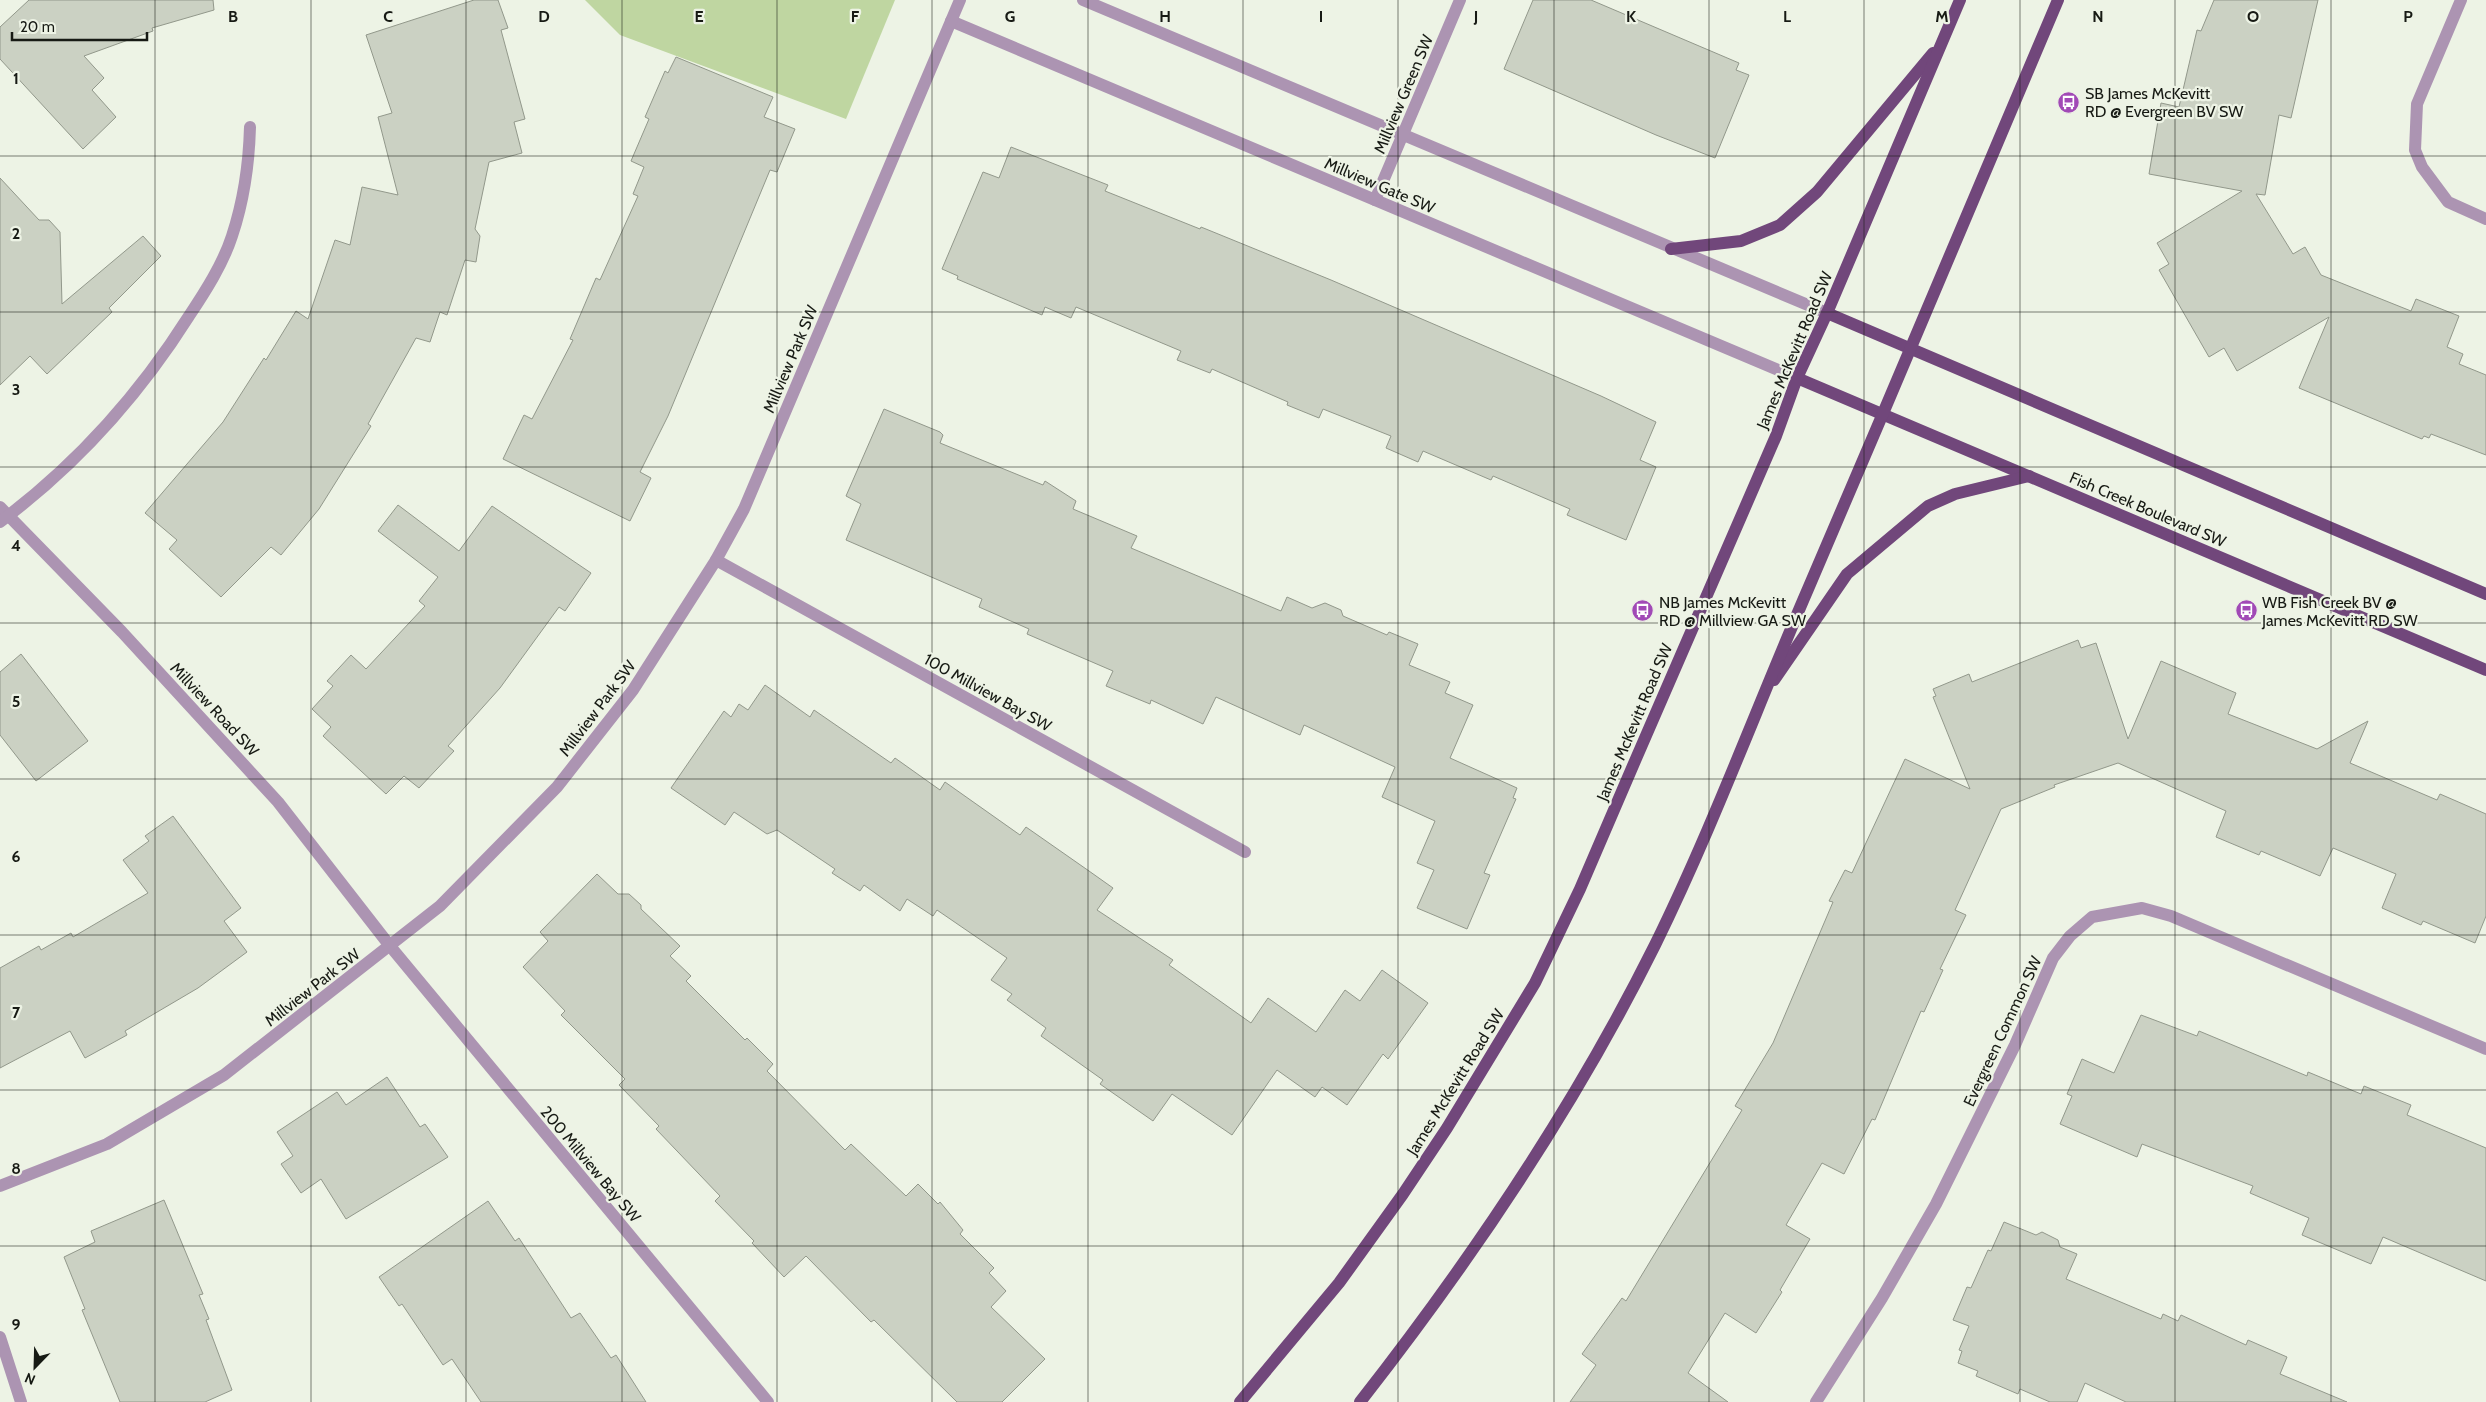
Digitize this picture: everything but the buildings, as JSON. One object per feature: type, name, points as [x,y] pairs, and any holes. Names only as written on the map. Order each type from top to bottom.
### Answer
[{"type":"main road","name":"James McKevitt Road SW","points":[[1240,1402],[1339,1283],[1403,1194],[1447,1128],[1535,983],[1580,888],[1776,436],[1797,378],[1827,313],[1960,0]]},
{"type":"main road","points":[[1360,1402],[1468,1259],[1529,1168],[1619,1014],[1655,944],[1705,836],[1758,703],[1883,415],[2058,0]]},
{"type":"main road","points":[[1671,249],[1740,241],[1780,225],[1817,192],[1942,44]]},
{"type":"main road","points":[[1827,313],[2486,594]]},
{"type":"main road","name":"Fish Creek Boulevard SW","points":[[1797,378],[2486,670]]},
{"type":"main road","points":[[1758,703],[1847,574],[1928,506],[1955,494],[2029,476]]},
{"type":"street","name":"Millview Park SW","points":[[0,1186],[107,1144],[224,1075],[440,906],[557,787],[633,690],[716,560],[744,509],[960,0]]},
{"type":"street","points":[[1083,0],[1404,134],[1671,249],[1827,313]]},
{"type":"street","name":"Millview Green SW","points":[[1375,200],[1460,0]]},
{"type":"street","points":[[2461,0],[2417,104],[2415,150],[2422,167],[2448,202],[2486,220]]},
{"type":"street","name":"Millview Gate SW","points":[[952,21],[1797,378]]},
{"type":"street","points":[[3,515],[62,471],[118,412],[167,351],[205,291],[232,237],[246,186],[250,127]]},
{"type":"street","name":"Millview Road SW","points":[[3,515],[122,632],[278,802],[390,946]]},
{"type":"street","name":"100 Millview Bay SW","points":[[716,560],[1245,852]]},
{"type":"street","name":"Evergreen Common SW","points":[[1816,1402],[1882,1298],[1936,1204],[2015,1046],[2053,958],[2070,936],[2092,918],[2142,908],[2171,916],[2486,1049]]},
{"type":"street","name":"200 Millview Bay SW","points":[[390,946],[768,1402]]},
{"type":"street","points":[[0,1337],[21,1402]]},
{"type":"green space","points":[[585,0],[895,0],[846,119],[620,35]]},
{"type":"place","name":"SB James McKevitt RD @ Evergreen BV SW","points":[[2069,102]]},
{"type":"place","name":"NB James McKevitt RD @ Millview GA SW","points":[[1643,611]]},
{"type":"place","name":"WB Fish Creek BV @ James McKevitt RD SW","points":[[2246,611]]}]
